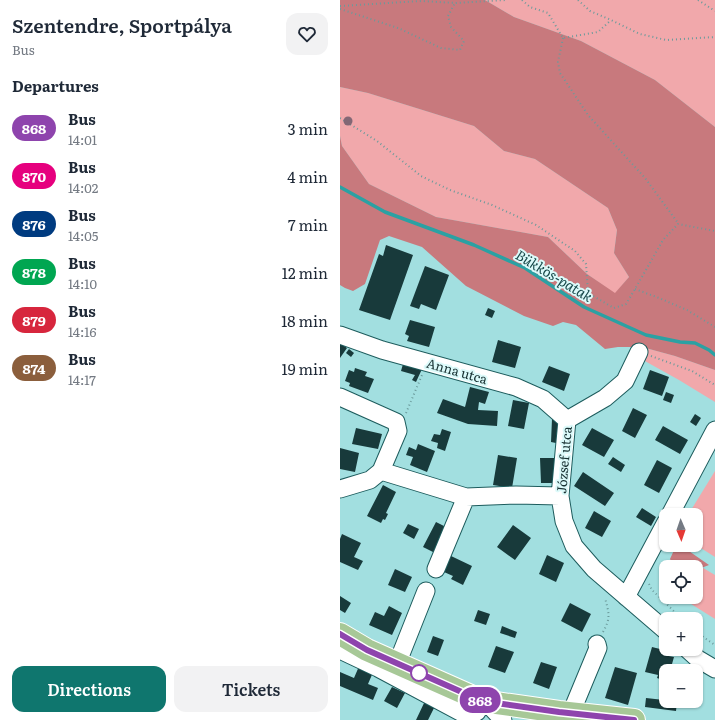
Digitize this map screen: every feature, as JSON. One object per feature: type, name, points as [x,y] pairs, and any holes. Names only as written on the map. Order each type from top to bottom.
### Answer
[{"type":"main road","points":[[340,634],[367,650],[484,702],[610,719],[634,720]]},
{"type":"street","name":"Anna utca","points":[[340,335],[382,350],[516,387],[543,399],[568,420]]},
{"type":"street","name":"József utca","points":[[639,352],[625,381],[605,398],[568,420],[560,496],[564,521],[574,546],[594,569],[659,625]]},
{"type":"street","points":[[340,397],[396,422],[398,431],[381,471],[370,480],[340,489]]},
{"type":"street","points":[[674,508],[715,430]]},
{"type":"street","points":[[381,471],[466,497],[516,495],[560,496]]},
{"type":"street","points":[[436,569],[466,497]]},
{"type":"street","points":[[626,597],[659,535]]},
{"type":"street","points":[[397,664],[426,591]]},
{"type":"street","points":[[571,713],[598,648],[597,644]]},
{"type":"street","points":[[340,650],[378,668],[464,714],[472,714],[477,712],[484,702],[503,720]]},
{"type":"street","points":[[695,656],[715,669]]},
{"type":"path","points":[[340,8],[422,1],[455,3],[506,0]]},
{"type":"path","points":[[522,0],[530,7],[548,13],[563,38],[558,62],[560,73],[588,115],[645,178],[678,224],[715,231]]},
{"type":"path","points":[[578,0],[590,11],[640,34],[666,40],[715,37]]},
{"type":"path","points":[[698,0],[715,12]]},
{"type":"path","points":[[340,8],[398,28],[441,48],[460,50],[464,41],[451,27],[448,16],[455,3]]},
{"type":"path","points":[[563,38],[598,32],[611,20]]},
{"type":"path","points":[[340,118],[377,141],[421,176],[450,190],[536,225],[575,251],[586,264],[588,293],[614,308],[626,304],[663,240],[678,224]]},
{"type":"path","points":[[635,289],[687,310],[715,327]]},
{"type":"path","points":[[639,352],[692,371],[715,385]]},
{"type":"path","points":[[396,422],[404,419],[427,362]]},
{"type":"path","points":[[642,566],[652,590],[675,612]]},
{"type":"path","points":[[597,644],[606,626],[609,613],[604,597]]},
{"type":"path","points":[[703,637],[715,645]]},
{"type":"shaded area","points":[[340,0],[485,0],[514,17],[581,41],[655,80],[715,127],[715,370],[675,356],[642,347],[618,347],[605,349],[576,325],[563,322],[553,326],[524,316],[466,286],[422,247],[389,236],[380,240],[365,284],[353,291],[340,285],[340,136],[342,146],[369,184],[436,217],[548,237],[587,274],[615,293],[629,277],[614,253],[617,230],[608,208],[535,159],[504,151],[474,126],[368,93],[340,87]]},
{"type":"shaded area","points":[[485,0],[715,0],[715,127],[655,80],[581,41],[514,17]]},
{"type":"shaded area","points":[[340,87],[368,93],[474,126],[504,151],[535,159],[608,208],[617,230],[614,253],[629,277],[615,294],[587,274],[548,237],[436,217],[369,184],[342,146],[340,136]]},
{"type":"shaded area","points":[[642,347],[675,356],[715,370],[715,402],[643,360]]},
{"type":"shaded area","points":[[715,471],[715,557],[703,549],[703,508],[692,508]]},
{"type":"shaded area","points":[[673,552],[690,552],[702,560],[671,560]]},
{"type":"shaded area","points":[[703,561],[709,565],[703,567]]},
{"type":"shaded area","points":[[703,568],[715,575],[715,619],[691,604],[703,604]]},
{"type":"building","points":[[386,245],[413,255],[390,320],[359,310],[379,254],[383,256]]},
{"type":"building","points":[[425,266],[449,275],[436,310],[421,304],[419,309],[410,306]]},
{"type":"building","points":[[488,308],[495,311],[492,318],[485,315]]},
{"type":"building","points":[[410,320],[435,327],[429,347],[407,341],[409,336],[405,334]]},
{"type":"building","points":[[498,340],[521,347],[515,368],[492,362]]},
{"type":"building","points":[[340,343],[347,348],[340,358]]},
{"type":"building","points":[[349,349],[354,353],[351,357],[346,353]]},
{"type":"building","points":[[403,364],[422,369],[416,382],[412,380],[415,375],[401,371]]},
{"type":"building","points":[[549,366],[570,374],[564,391],[542,382]]},
{"type":"building","points":[[355,368],[367,372],[365,376],[374,379],[368,393],[349,386],[350,383],[345,381],[349,370],[354,372]]},
{"type":"building","points":[[650,370],[669,377],[662,396],[643,389]]},
{"type":"building","points":[[470,387],[489,392],[485,404],[479,402],[478,410],[498,411],[497,426],[468,424],[437,413],[443,399],[465,407]]},
{"type":"building","points":[[666,392],[674,395],[671,403],[663,400]]},
{"type":"building","points":[[513,400],[529,403],[524,429],[508,426]]},
{"type":"building","points":[[633,408],[647,415],[635,438],[622,431]]},
{"type":"building","points":[[695,414],[701,418],[696,426],[690,422]]},
{"type":"building","points":[[552,419],[558,419],[556,443],[551,442]]},
{"type":"building","points":[[663,426],[688,440],[680,454],[655,440]]},
{"type":"building","points":[[356,428],[382,434],[378,449],[352,444]]},
{"type":"building","points":[[592,428],[614,440],[604,457],[582,445]]},
{"type":"building","points":[[442,429],[451,432],[445,451],[437,448],[438,443],[431,441],[434,434],[440,435]]},
{"type":"building","points":[[418,444],[435,451],[427,472],[410,465],[413,457],[406,455],[409,447],[416,450]]},
{"type":"building","points":[[340,448],[359,453],[355,472],[340,469]]},
{"type":"building","points":[[498,455],[517,458],[512,488],[493,485]]},
{"type":"building","points":[[613,457],[625,465],[621,472],[608,464]]},
{"type":"building","points":[[540,458],[555,458],[555,483],[541,483]]},
{"type":"building","points":[[657,460],[672,468],[659,493],[644,485]]},
{"type":"building","points":[[583,472],[614,493],[605,506],[574,486]]},
{"type":"building","points":[[383,485],[396,492],[386,513],[388,514],[385,520],[383,519],[381,523],[367,516]]},
{"type":"building","points":[[642,508],[656,517],[651,526],[636,517]]},
{"type":"building","points":[[594,511],[611,521],[602,537],[585,528]]},
{"type":"building","points":[[436,522],[450,529],[437,554],[423,547]]},
{"type":"building","points":[[408,524],[419,529],[414,539],[403,533]]},
{"type":"building","points":[[513,525],[531,538],[515,560],[497,547]]},
{"type":"building","points":[[342,534],[361,543],[354,557],[363,561],[358,570],[340,562],[340,539]]},
{"type":"building","points":[[547,555],[564,563],[556,582],[539,574]]},
{"type":"building","points":[[451,556],[472,566],[463,585],[451,579],[453,576],[444,572]]},
{"type":"building","points":[[395,569],[412,577],[405,592],[388,585]]},
{"type":"building","points":[[340,596],[351,603],[345,613],[340,610]]},
{"type":"building","points":[[570,603],[591,614],[582,632],[561,621]]},
{"type":"building","points":[[389,606],[402,613],[392,635],[369,625],[375,612],[384,616]]},
{"type":"building","points":[[478,610],[490,614],[486,625],[474,621]]},
{"type":"building","points":[[502,626],[517,632],[515,638],[500,633]]},
{"type":"building","points":[[433,636],[444,640],[438,656],[427,652]]},
{"type":"building","points":[[496,646],[514,652],[505,673],[488,667]]},
{"type":"building","points":[[652,647],[659,649],[659,656],[674,657],[672,664],[659,664],[659,679],[657,678],[658,675],[645,672]]},
{"type":"building","points":[[541,662],[557,667],[549,689],[533,683]]},
{"type":"building","points":[[360,664],[374,670],[368,684],[378,688],[373,700],[340,686],[340,672],[354,678]]},
{"type":"building","points":[[615,667],[637,673],[628,705],[605,698]]},
{"type":"building","points":[[392,687],[405,693],[397,708],[384,701]]},
{"type":"building","points":[[646,698],[659,699],[659,708],[676,708],[676,711],[645,707]]},
{"type":"building","points":[[425,701],[435,706],[428,720],[416,720]]},
{"type":"waterway","name":"Bükkös-patak","points":[[340,187],[385,212],[474,245],[525,268],[584,307],[646,335],[680,342],[695,343],[709,350],[715,355]]},
{"type":"bus line","name":"868","points":[[340,634],[367,650],[482,701],[559,712],[634,720]]}]
